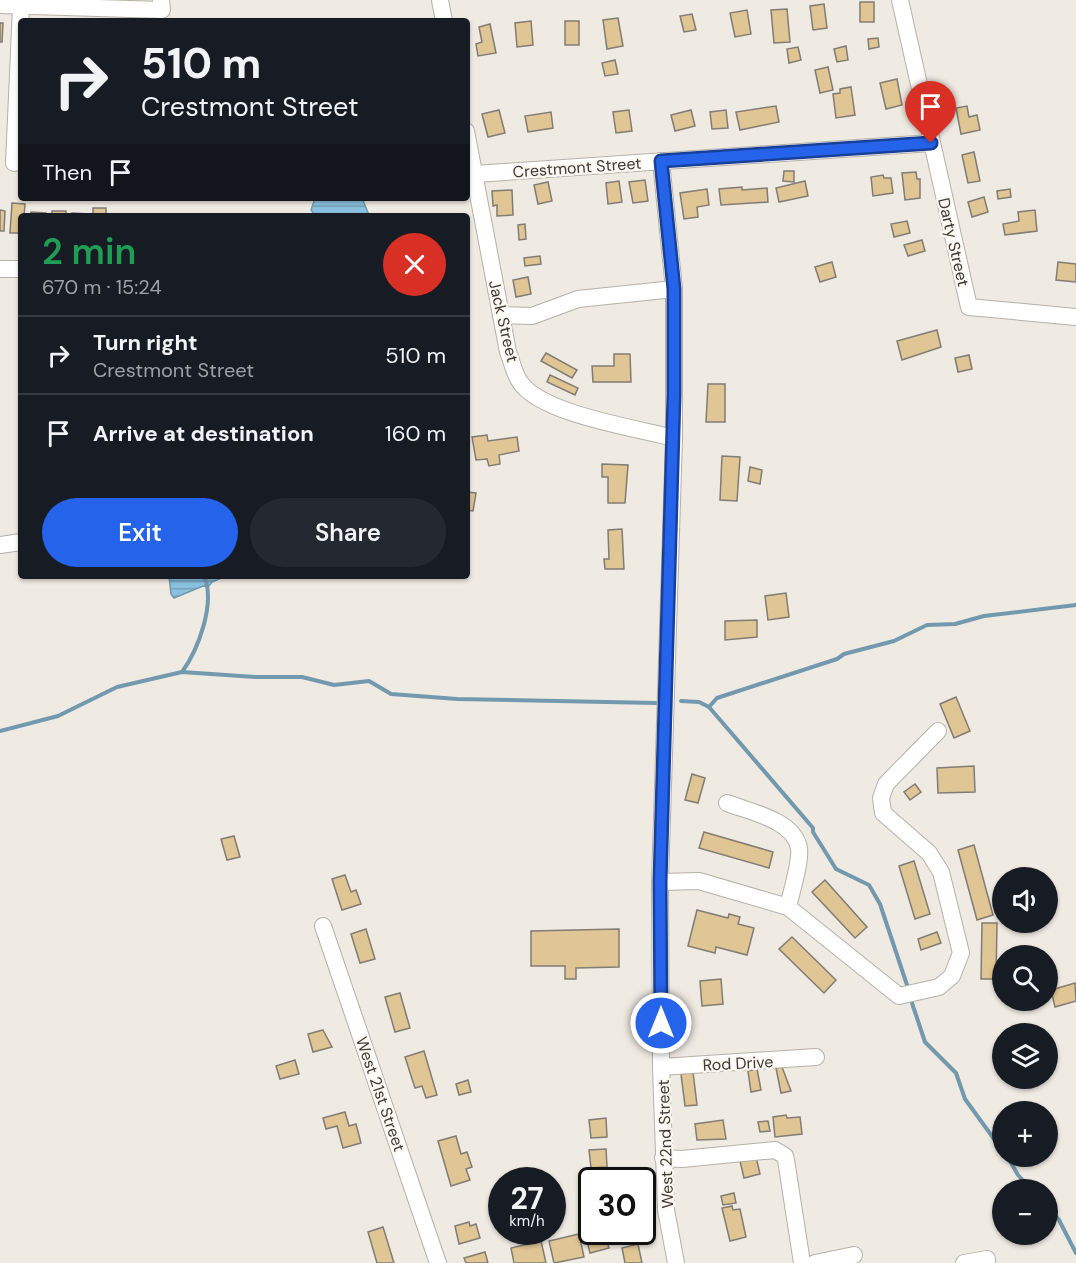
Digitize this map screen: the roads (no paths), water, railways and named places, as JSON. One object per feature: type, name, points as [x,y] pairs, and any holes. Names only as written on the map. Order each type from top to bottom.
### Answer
[{"type":"street","points":[[0,5],[21,8],[162,10],[161,0]]},
{"type":"street","points":[[440,0],[443,18]]},
{"type":"street","name":"Darty Street","points":[[900,0],[969,307],[1076,317]]},
{"type":"street","points":[[21,8],[21,18]]},
{"type":"street","points":[[14,163],[18,74]]},
{"type":"street","name":"Crestmont Street","points":[[475,174],[931,143]]},
{"type":"street","name":"Jack Street","points":[[470,150],[508,352],[520,383],[544,403],[573,413],[674,438]]},
{"type":"street","name":"West 22nd Street","points":[[661,161],[674,289],[674,438],[660,882],[661,1067],[666,1209],[676,1263]]},
{"type":"street","points":[[0,268],[18,269]]},
{"type":"street","points":[[501,315],[532,316],[578,299],[674,289]]},
{"type":"street","points":[[0,545],[18,543]]},
{"type":"street","points":[[660,882],[699,881],[788,907],[899,996],[939,987],[952,976],[961,953],[941,872],[929,853],[884,813],[882,798],[886,784],[938,732]]},
{"type":"street","points":[[727,803],[781,825],[794,836],[799,850],[788,907]]},
{"type":"street","name":"West 21st Street","points":[[323,926],[438,1263]]},
{"type":"street","name":"Rod Drive","points":[[661,1067],[816,1057]]},
{"type":"street","points":[[663,1158],[682,1159],[775,1150],[780,1152],[786,1160],[802,1263]]},
{"type":"street","points":[[815,1263],[854,1255]]},
{"type":"street","points":[[964,1263],[987,1259],[987,1263]]},
{"type":"water","points":[[314,201],[363,201],[368,213],[314,213],[311,210]]},
{"type":"water","points":[[169,579],[219,579],[208,587],[203,586],[174,598],[171,594]]},
{"type":"waterway","points":[[182,672],[194,652],[204,626],[208,599],[205,579]]},
{"type":"waterway","points":[[709,707],[717,698],[837,659],[844,654],[894,641],[927,625],[955,624],[984,616],[1076,605]]},
{"type":"waterway","points":[[0,731],[58,716],[117,687],[182,672],[255,677],[302,677],[334,685],[369,681],[391,694],[457,699],[656,703]]},
{"type":"waterway","points":[[681,701],[699,702],[709,707],[813,828],[813,832],[836,869],[869,885],[880,904],[907,985]]},
{"type":"waterway","points":[[912,1003],[925,1042],[956,1073],[965,1099],[992,1136]]},
{"type":"waterway","points":[[1013,1167],[1022,1179]]},
{"type":"waterway","points":[[1058,1219],[1076,1253]]}]
